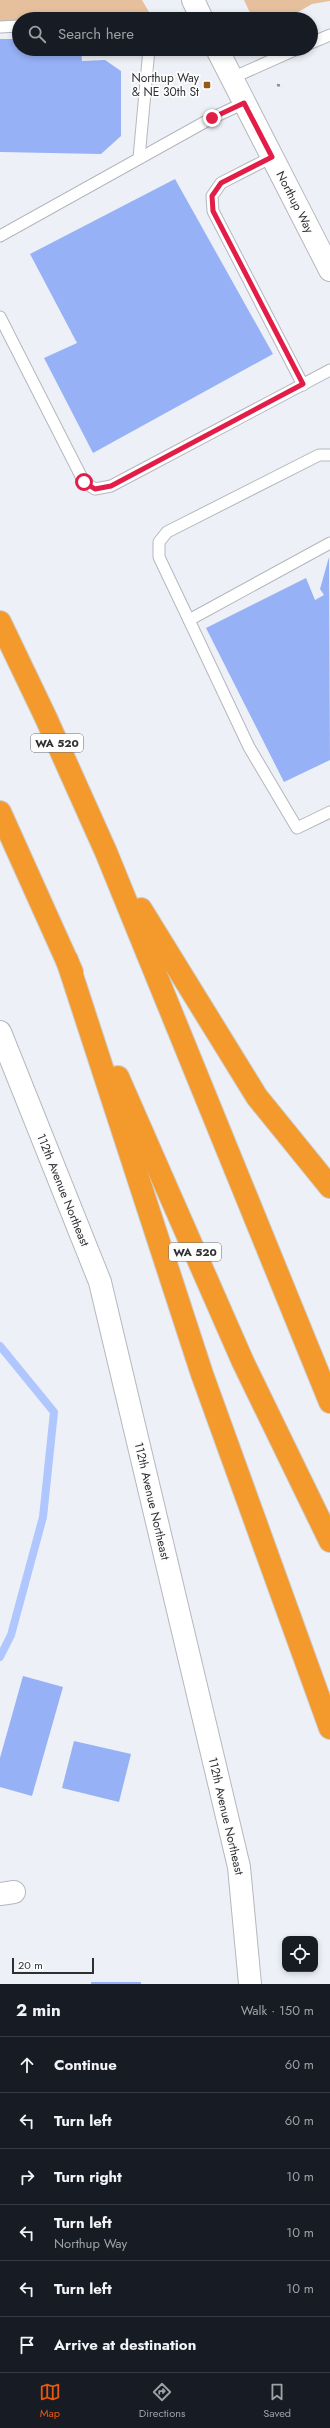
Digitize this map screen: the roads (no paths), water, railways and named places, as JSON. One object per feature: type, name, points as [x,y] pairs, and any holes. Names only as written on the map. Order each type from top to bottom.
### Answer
[{"type":"highway","name":"WA 520","points":[[0,622],[46,718],[106,852],[330,1402]]},
{"type":"highway","name":"WA 520","points":[[0,812],[67,960],[243,1362],[330,1542]]},
{"type":"highway","points":[[106,852],[257,1097],[330,1187]]},
{"type":"highway","points":[[67,960],[202,1374],[330,1728]]},
{"type":"main road","points":[[193,0],[199,12]]},
{"type":"main road","name":"Northup Way","points":[[221,56],[330,270]]},
{"type":"main road","name":"112th Avenue Northeast","points":[[0,1032],[100,1282],[239,1867],[250,1984]]},
{"type":"lane","points":[[0,27],[12,26]]},
{"type":"lane","points":[[318,40],[330,34]]},
{"type":"lane","points":[[140,158],[148,56]]},
{"type":"lane","points":[[232,78],[281,56]]},
{"type":"lane","points":[[0,236],[212,118],[244,103]]},
{"type":"lane","points":[[272,157],[221,183],[212,196],[213,211],[303,384]]},
{"type":"lane","points":[[0,317],[84,482],[95,489],[111,486],[330,370]]},
{"type":"lane","points":[[330,455],[319,455],[167,532],[159,542],[159,557],[249,747],[296,828],[330,812]]},
{"type":"lane","points":[[189,620],[330,543]]},
{"type":"waterway","points":[[0,1346],[54,1412],[43,1517],[11,1635],[0,1657]]},
{"type":"place","name":"Northup Way & NE 30th St","points":[[207,85]]}]
